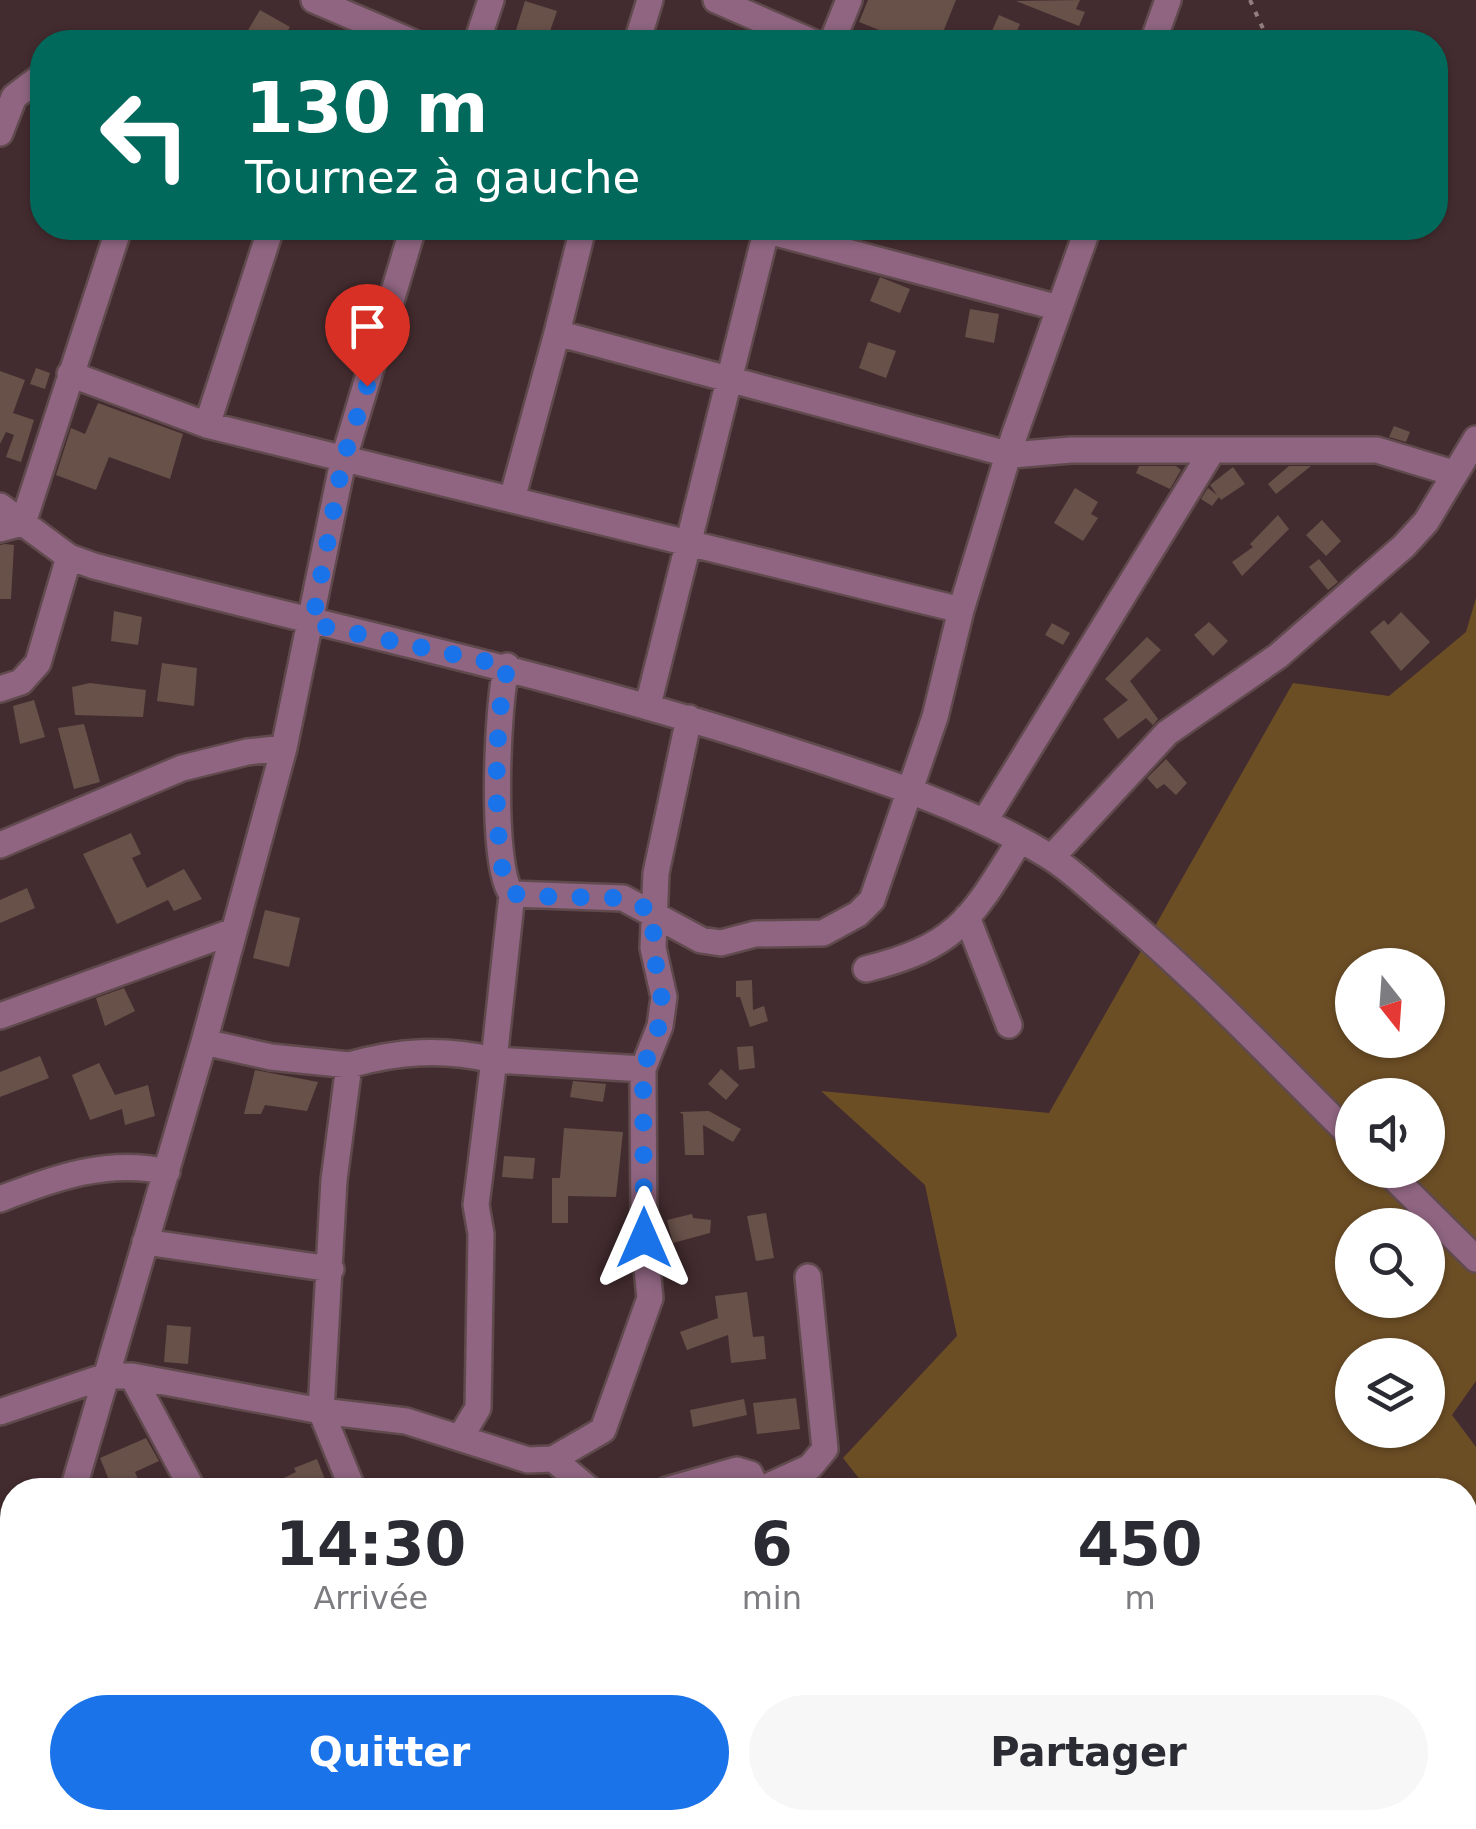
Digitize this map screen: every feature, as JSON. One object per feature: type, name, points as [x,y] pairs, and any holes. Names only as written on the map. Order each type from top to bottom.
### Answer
[{"type":"street","points":[[481,30],[491,0]]},
{"type":"street","points":[[640,30],[650,0]]},
{"type":"street","points":[[716,0],[785,30]]},
{"type":"street","points":[[837,30],[849,0]]},
{"type":"street","points":[[1157,30],[1168,0]]},
{"type":"street","points":[[326,2],[386,30]]},
{"type":"street","points":[[0,133],[14,97],[30,85]]},
{"type":"street","points":[[12,526],[70,374],[115,240]]},
{"type":"street","points":[[207,425],[268,240]]},
{"type":"street","points":[[78,1478],[119,1376],[146,1242],[284,748],[343,460],[409,240]]},
{"type":"street","points":[[512,499],[580,240]]},
{"type":"street","points":[[648,705],[761,240]]},
{"type":"street","points":[[808,240],[1059,308]]},
{"type":"street","points":[[512,894],[623,898],[701,940],[721,942],[755,934],[823,933],[840,926],[872,900],[912,790],[935,718],[961,610],[1084,240]]},
{"type":"street","points":[[557,333],[1011,455],[1377,450],[1453,473]]},
{"type":"street","points":[[70,374],[207,425],[690,544],[825,573],[961,610]]},
{"type":"street","points":[[1052,858],[1167,733],[1247,679],[1371,578],[1426,522],[1476,439]]},
{"type":"street","points":[[984,822],[1184,490],[1212,451]]},
{"type":"street","points":[[0,506],[12,526],[69,557],[312,624],[508,666],[648,705],[912,790],[984,822],[1052,858],[1154,942],[1335,1120]]},
{"type":"street","points":[[0,689],[21,682],[38,664],[69,557]]},
{"type":"street","points":[[460,1438],[478,1408],[481,1234],[476,1205],[512,894],[501,863],[498,759],[502,686],[508,666]]},
{"type":"street","points":[[0,1412],[119,1376],[406,1422],[528,1460],[553,1459],[603,1430],[650,1298],[644,1238],[643,1069],[664,1012],[653,948],[654,912],[664,816],[689,718]]},
{"type":"street","points":[[0,845],[182,768],[247,752],[284,748]]},
{"type":"street","points":[[866,969],[917,956],[968,918],[1020,840]]},
{"type":"street","points":[[968,918],[1008,1025]]},
{"type":"street","points":[[0,1016],[234,931]]},
{"type":"street","points":[[204,1042],[271,1057],[348,1065],[393,1053],[432,1051],[494,1060],[643,1069]]},
{"type":"street","points":[[348,1065],[334,1180],[320,1411],[348,1478]]},
{"type":"street","points":[[0,1198],[105,1167],[134,1164],[167,1172]]},
{"type":"street","points":[[1404,1188],[1476,1259]]},
{"type":"street","points":[[146,1242],[331,1269]]},
{"type":"street","points":[[784,1478],[810,1466],[825,1450],[808,1277]]},
{"type":"street","points":[[119,1376],[186,1478]]},
{"type":"street","points":[[553,1459],[576,1478]]},
{"type":"street","points":[[709,1478],[737,1470],[752,1478]]},
{"type":"path","points":[[1250,0],[1264,30]]},
{"type":"shaded area","points":[[1476,598],[1476,1381],[1452,1415],[1476,1447],[1476,1478],[859,1478],[843,1458],[957,1336],[925,1185],[821,1091],[1049,1113],[1293,683],[1389,696],[1466,632]]},
{"type":"building","points":[[868,0],[956,0],[944,30],[879,30],[859,22]]},
{"type":"building","points":[[1080,0],[1076,9],[1085,12],[1079,26],[1016,1]]},
{"type":"building","points":[[525,1],[557,11],[550,30],[516,30]]},
{"type":"building","points":[[260,10],[290,27],[288,30],[248,30]]},
{"type":"building","points":[[999,15],[1020,24],[1017,30],[992,30]]},
{"type":"building","points":[[880,277],[910,289],[900,313],[870,301]]},
{"type":"building","points":[[970,309],[999,314],[994,343],[965,337]]},
{"type":"building","points":[[868,342],[896,351],[886,378],[859,368]]},
{"type":"building","points":[[36,368],[50,373],[45,389],[30,384]]},
{"type":"building","points":[[0,371],[25,380],[13,413],[34,420],[21,462],[6,457],[14,435],[6,432],[0,444]]},
{"type":"building","points":[[98,403],[183,434],[170,479],[109,457],[96,490],[56,475],[71,428],[85,434]]},
{"type":"building","points":[[1394,426],[1410,432],[1406,442],[1389,437]]},
{"type":"building","points":[[1139,466],[1176,466],[1181,470],[1170,489],[1136,473]]},
{"type":"building","points":[[1289,466],[1311,466],[1276,494],[1268,484]]},
{"type":"building","points":[[1233,467],[1245,484],[1221,500],[1219,497],[1212,506],[1201,499],[1208,488],[1217,495],[1210,485]]},
{"type":"building","points":[[1075,488],[1098,502],[1091,514],[1098,518],[1083,541],[1054,523]]},
{"type":"building","points":[[1278,515],[1289,529],[1242,576],[1232,562],[1253,547],[1250,544]]},
{"type":"building","points":[[1322,520],[1341,541],[1326,556],[1306,535]]},
{"type":"building","points":[[0,545],[14,545],[11,599],[0,599]]},
{"type":"building","points":[[1319,559],[1338,582],[1328,590],[1309,567]]},
{"type":"building","points":[[114,611],[142,617],[138,645],[111,641]]},
{"type":"building","points":[[1401,612],[1430,642],[1401,671],[1370,632],[1384,620],[1388,625]]},
{"type":"building","points":[[1209,622],[1228,641],[1213,656],[1194,635]]},
{"type":"building","points":[[1052,623],[1070,633],[1063,645],[1045,635]]},
{"type":"building","points":[[1147,637],[1161,650],[1130,681],[1158,719],[1153,725],[1146,718],[1118,739],[1103,719],[1128,700],[1105,679]]},
{"type":"building","points":[[162,663],[197,668],[194,706],[157,701]]},
{"type":"building","points":[[90,683],[146,690],[143,717],[75,715],[72,687]]},
{"type":"building","points":[[34,700],[45,737],[20,744],[13,706]]},
{"type":"building","points":[[84,724],[100,782],[74,789],[58,728]]},
{"type":"building","points":[[1166,759],[1187,783],[1176,795],[1164,784],[1157,789],[1147,778]]},
{"type":"building","points":[[131,833],[141,854],[132,858],[147,888],[184,869],[202,899],[174,911],[168,900],[117,924],[83,854]]},
{"type":"building","points":[[27,888],[35,908],[0,923],[0,900]]},
{"type":"building","points":[[265,910],[300,918],[289,967],[253,958]]},
{"type":"building","points":[[752,980],[753,1010],[764,1006],[768,1021],[750,1027],[740,997],[736,997],[736,981]]},
{"type":"building","points":[[124,988],[135,1011],[105,1026],[96,998]]},
{"type":"building","points":[[753,1046],[755,1068],[739,1070],[737,1047]]},
{"type":"building","points":[[40,1056],[49,1078],[0,1097],[0,1072]]},
{"type":"building","points":[[99,1063],[115,1095],[148,1085],[155,1116],[125,1125],[122,1109],[90,1120],[72,1075]]},
{"type":"building","points":[[721,1069],[739,1085],[726,1100],[708,1084]]},
{"type":"building","points":[[255,1070],[318,1082],[307,1111],[265,1105],[261,1114],[244,1114]]},
{"type":"building","points":[[573,1081],[606,1084],[603,1102],[570,1097]]},
{"type":"building","points":[[709,1111],[741,1129],[733,1142],[703,1125],[704,1155],[685,1155],[683,1114],[679,1112]]},
{"type":"building","points":[[564,1128],[623,1132],[616,1197],[568,1196],[568,1223],[552,1223],[552,1178],[560,1178]]},
{"type":"building","points":[[504,1156],[535,1158],[533,1179],[502,1177]]},
{"type":"building","points":[[766,1213],[774,1258],[756,1261],[747,1216]]},
{"type":"building","points":[[692,1214],[693,1218],[711,1220],[710,1233],[673,1243],[667,1220]]},
{"type":"building","points":[[747,1292],[753,1337],[764,1336],[766,1359],[731,1363],[728,1335],[687,1350],[680,1332],[718,1318],[715,1296]]},
{"type":"building","points":[[167,1325],[191,1327],[188,1364],[164,1362]]},
{"type":"building","points":[[796,1398],[800,1429],[757,1434],[753,1403]]},
{"type":"building","points":[[744,1399],[747,1415],[693,1427],[690,1410]]},
{"type":"building","points":[[146,1438],[159,1461],[135,1472],[138,1478],[108,1478],[100,1458]]},
{"type":"building","points":[[317,1459],[324,1478],[284,1478],[296,1472],[294,1468]]},
{"type":"route","points":[[367,386],[343,460],[312,624],[508,666],[502,686],[498,741],[501,863],[507,889],[520,896],[623,898],[654,912],[653,948],[664,1012],[643,1069],[644,1238]]}]
